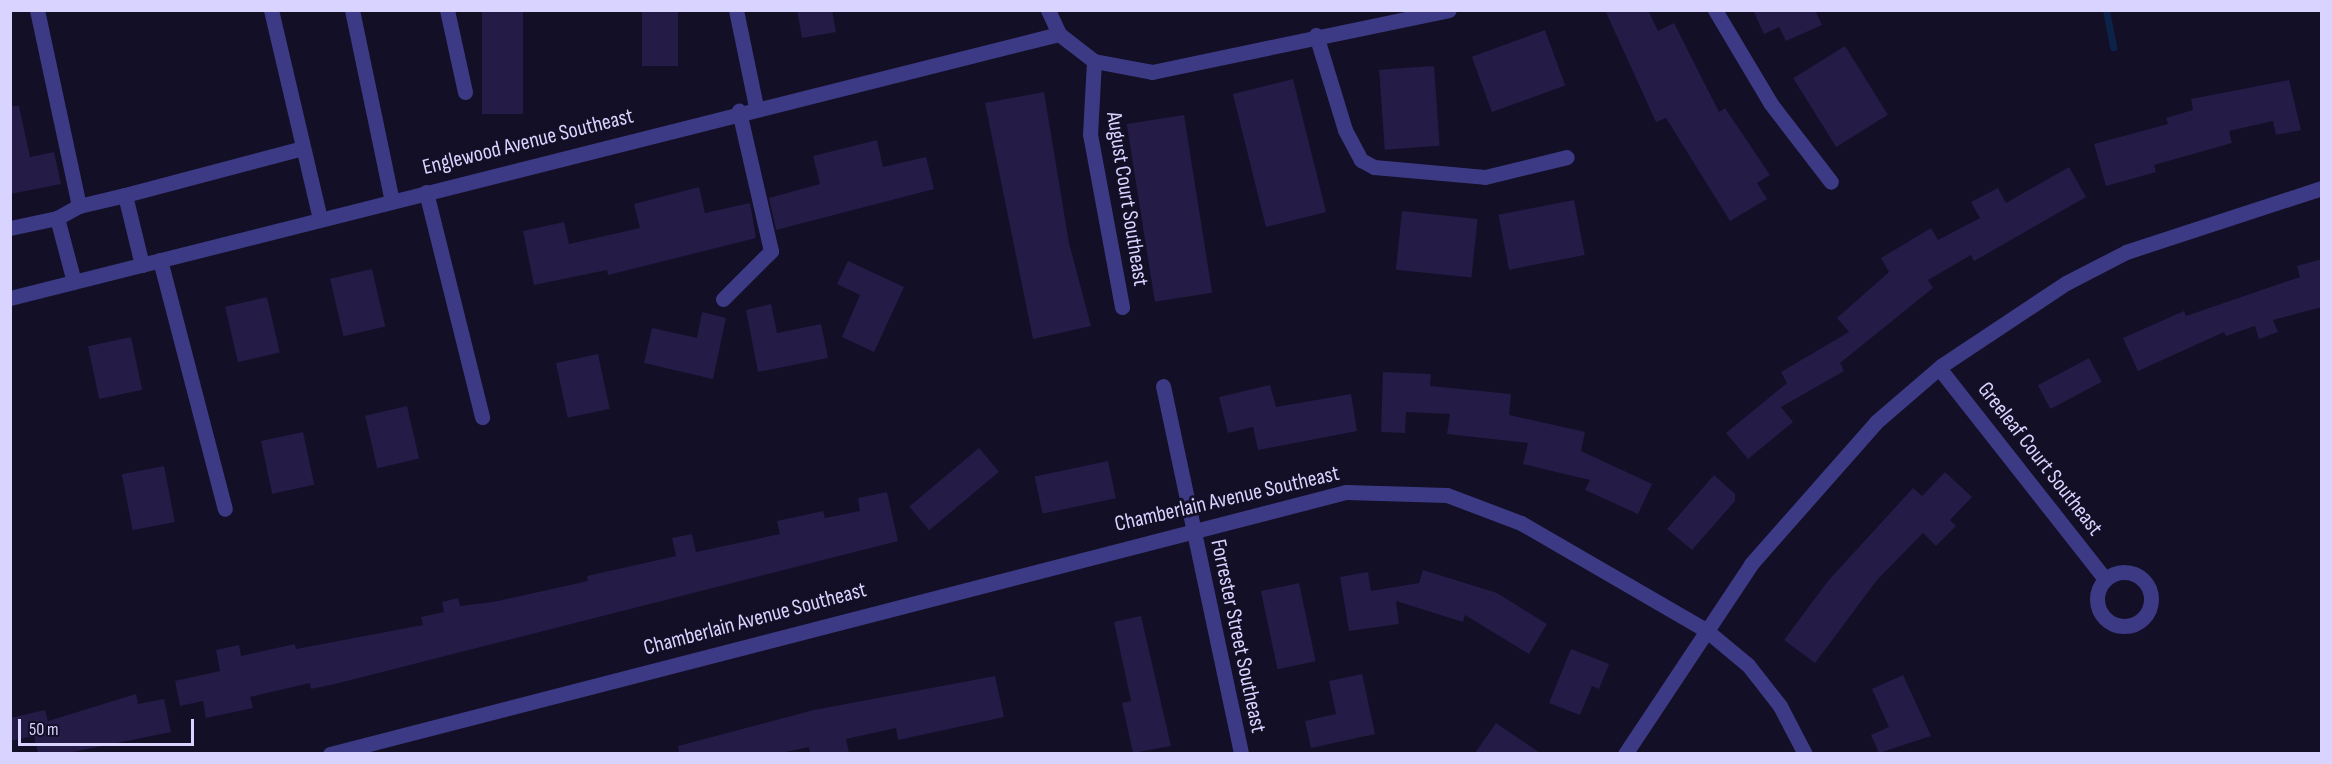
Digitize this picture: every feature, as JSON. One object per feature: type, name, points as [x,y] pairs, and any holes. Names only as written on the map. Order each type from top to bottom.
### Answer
[{"type":"street","points":[[37,10],[79,206]]},
{"type":"street","points":[[271,10],[320,219]]},
{"type":"street","points":[[352,10],[392,201]]},
{"type":"street","points":[[447,10],[465,92]]},
{"type":"street","points":[[736,10],[756,107]]},
{"type":"street","points":[[1048,10],[1059,34],[1094,61],[1152,72],[1316,35],[1449,10]]},
{"type":"street","points":[[1715,10],[1770,104],[1831,182]]},
{"type":"street","name":"Englewood Avenue Southeast","points":[[10,298],[739,111],[1059,34]]},
{"type":"street","points":[[1316,35],[1345,130],[1361,160],[1374,168],[1485,177],[1567,157]]},
{"type":"street","name":"August Court Southeast","points":[[1094,61],[1090,134],[1122,307]]},
{"type":"street","points":[[723,299],[771,251],[739,111]]},
{"type":"street","points":[[10,228],[57,218],[79,206],[303,148]]},
{"type":"street","points":[[1625,753],[1751,564],[1860,440],[1939,368],[2066,283],[2126,252],[2322,188]]},
{"type":"street","points":[[426,192],[482,417]]},
{"type":"street","points":[[125,195],[142,265]]},
{"type":"street","points":[[57,218],[74,282]]},
{"type":"street","points":[[160,260],[225,509]]},
{"type":"street","name":"Greeleaf Court Southeast","points":[[1939,368],[2105,579]]},
{"type":"street","name":"Forrester Street Southeast","points":[[1163,386],[1191,529],[1241,753]]},
{"type":"street","name":"Chamberlain Avenue Southeast","points":[[330,753],[1191,529],[1346,492],[1447,495],[1521,523],[1707,631],[1748,665],[1780,706],[1805,753]]},
{"type":"building","points":[[482,10],[523,10],[523,114],[482,114]]},
{"type":"building","points":[[642,10],[678,10],[678,66],[642,66]]},
{"type":"building","points":[[797,10],[832,10],[836,32],[802,38]]},
{"type":"building","points":[[1605,10],[1648,10],[1658,31],[1674,23],[1719,112],[1725,108],[1770,175],[1757,183],[1767,199],[1730,221],[1666,118],[1656,122]]},
{"type":"building","points":[[1753,10],[1815,10],[1822,25],[1786,41],[1779,27],[1764,34]]},
{"type":"building","points":[[1545,30],[1565,85],[1492,112],[1472,57]]},
{"type":"building","points":[[1845,46],[1888,115],[1836,147],[1793,78]]},
{"type":"building","points":[[1434,66],[1440,146],[1385,150],[1379,70]]},
{"type":"building","points":[[1293,79],[1326,212],[1266,227],[1233,94]]},
{"type":"building","points":[[2289,80],[2301,130],[2276,135],[2273,121],[2229,131],[2232,143],[2154,165],[2156,172],[2106,186],[2094,144],[2168,124],[2166,118],[2193,110],[2191,99]]},
{"type":"building","points":[[1044,92],[1069,243],[1091,326],[1033,339],[985,103]]},
{"type":"building","points":[[10,106],[19,106],[30,157],[54,152],[61,184],[10,194]]},
{"type":"building","points":[[1184,115],[1212,293],[1155,302],[1127,124]]},
{"type":"building","points":[[877,140],[883,167],[926,157],[934,189],[776,230],[769,198],[820,184],[813,156]]},
{"type":"building","points":[[2069,167],[2086,197],[1974,261],[1971,255],[1928,280],[1933,288],[1840,363],[1844,371],[1781,407],[1793,422],[1748,459],[1726,433],[1787,383],[1781,372],[1849,332],[1837,318],[1889,272],[1881,258],[1931,228],[1938,240],[1980,218],[1971,202],[1998,188],[2006,203]]},
{"type":"building","points":[[699,187],[705,213],[750,203],[756,238],[608,275],[607,270],[534,285],[523,231],[564,222],[569,244],[640,228],[634,204]]},
{"type":"building","points":[[1574,200],[1585,255],[1509,270],[1498,215]]},
{"type":"building","points":[[1402,211],[1478,219],[1471,278],[1396,270]]},
{"type":"building","points":[[2322,259],[2322,307],[2273,320],[2278,332],[2259,339],[2255,326],[2226,336],[2224,332],[2138,371],[2123,338],[2184,311],[2186,316],[2300,277],[2297,266]]},
{"type":"building","points":[[848,261],[904,287],[874,352],[842,337],[860,295],[837,284]]},
{"type":"building","points":[[372,269],[385,326],[343,336],[330,279]]},
{"type":"building","points":[[267,297],[280,353],[238,362],[225,307]]},
{"type":"building","points":[[771,304],[777,333],[821,324],[828,358],[758,372],[746,310]]},
{"type":"building","points":[[702,312],[726,318],[713,379],[644,363],[652,328],[697,338]]},
{"type":"building","points":[[131,337],[142,390],[99,399],[88,346]]},
{"type":"building","points":[[598,354],[610,409],[568,418],[556,363]]},
{"type":"building","points":[[2089,358],[2102,382],[2050,409],[2038,385]]},
{"type":"building","points":[[1383,372],[1431,374],[1430,386],[1511,394],[1509,415],[1585,432],[1581,451],[1652,484],[1638,514],[1585,490],[1590,480],[1523,464],[1528,443],[1447,434],[1450,414],[1406,412],[1405,433],[1381,432]]},
{"type":"building","points":[[1270,385],[1276,407],[1351,394],[1357,431],[1258,450],[1253,427],[1228,433],[1219,397]]},
{"type":"building","points":[[407,406],[419,459],[377,468],[365,416]]},
{"type":"building","points":[[303,432],[314,485],[272,494],[261,441]]},
{"type":"building","points":[[979,448],[999,472],[929,530],[909,506]]},
{"type":"building","points":[[1108,461],[1116,498],[1043,514],[1035,477]]},
{"type":"building","points":[[164,466],[175,522],[133,530],[122,474]]},
{"type":"building","points":[[1945,472],[1972,497],[1950,520],[1956,526],[1936,546],[1923,533],[1877,580],[1815,663],[1784,640],[1828,581],[1913,488],[1922,496]]},
{"type":"building","points":[[1714,475],[1735,494],[1735,501],[1692,550],[1667,529]]},
{"type":"building","points":[[887,492],[898,541],[335,684],[311,689],[310,683],[250,697],[253,708],[206,718],[203,701],[180,706],[175,681],[220,671],[216,650],[239,645],[241,656],[295,644],[296,649],[423,625],[421,617],[444,612],[442,602],[458,598],[460,606],[493,602],[588,581],[587,576],[676,556],[672,538],[692,534],[696,552],[780,534],[777,521],[823,511],[825,518],[860,511],[858,498]]},
{"type":"building","points":[[1423,570],[1497,593],[1547,624],[1529,654],[1465,615],[1463,622],[1396,601],[1399,624],[1349,631],[1340,577],[1368,572],[1371,591],[1419,583]]},
{"type":"building","points":[[1299,583],[1316,661],[1277,669],[1261,591]]},
{"type":"building","points":[[1141,616],[1171,746],[1133,753],[1122,703],[1131,701],[1114,622]]},
{"type":"building","points":[[1571,649],[1609,664],[1599,689],[1592,686],[1580,715],[1549,703]]},
{"type":"building","points":[[1362,674],[1375,734],[1311,748],[1305,721],[1336,714],[1329,681]]},
{"type":"building","points":[[1903,675],[1931,736],[1879,753],[1871,735],[1889,727],[1872,689]]},
{"type":"building","points":[[995,676],[1004,717],[898,740],[896,728],[846,739],[849,753],[810,753],[809,747],[781,753],[679,753],[678,746],[814,710]]},
{"type":"building","points":[[136,694],[138,704],[164,699],[171,732],[68,753],[38,753],[34,736],[10,741],[10,718],[45,710],[48,721]]},
{"type":"building","points":[[1496,723],[1540,753],[1475,753]]},
{"type":"waterway","points":[[2106,10],[2113,47]]}]
